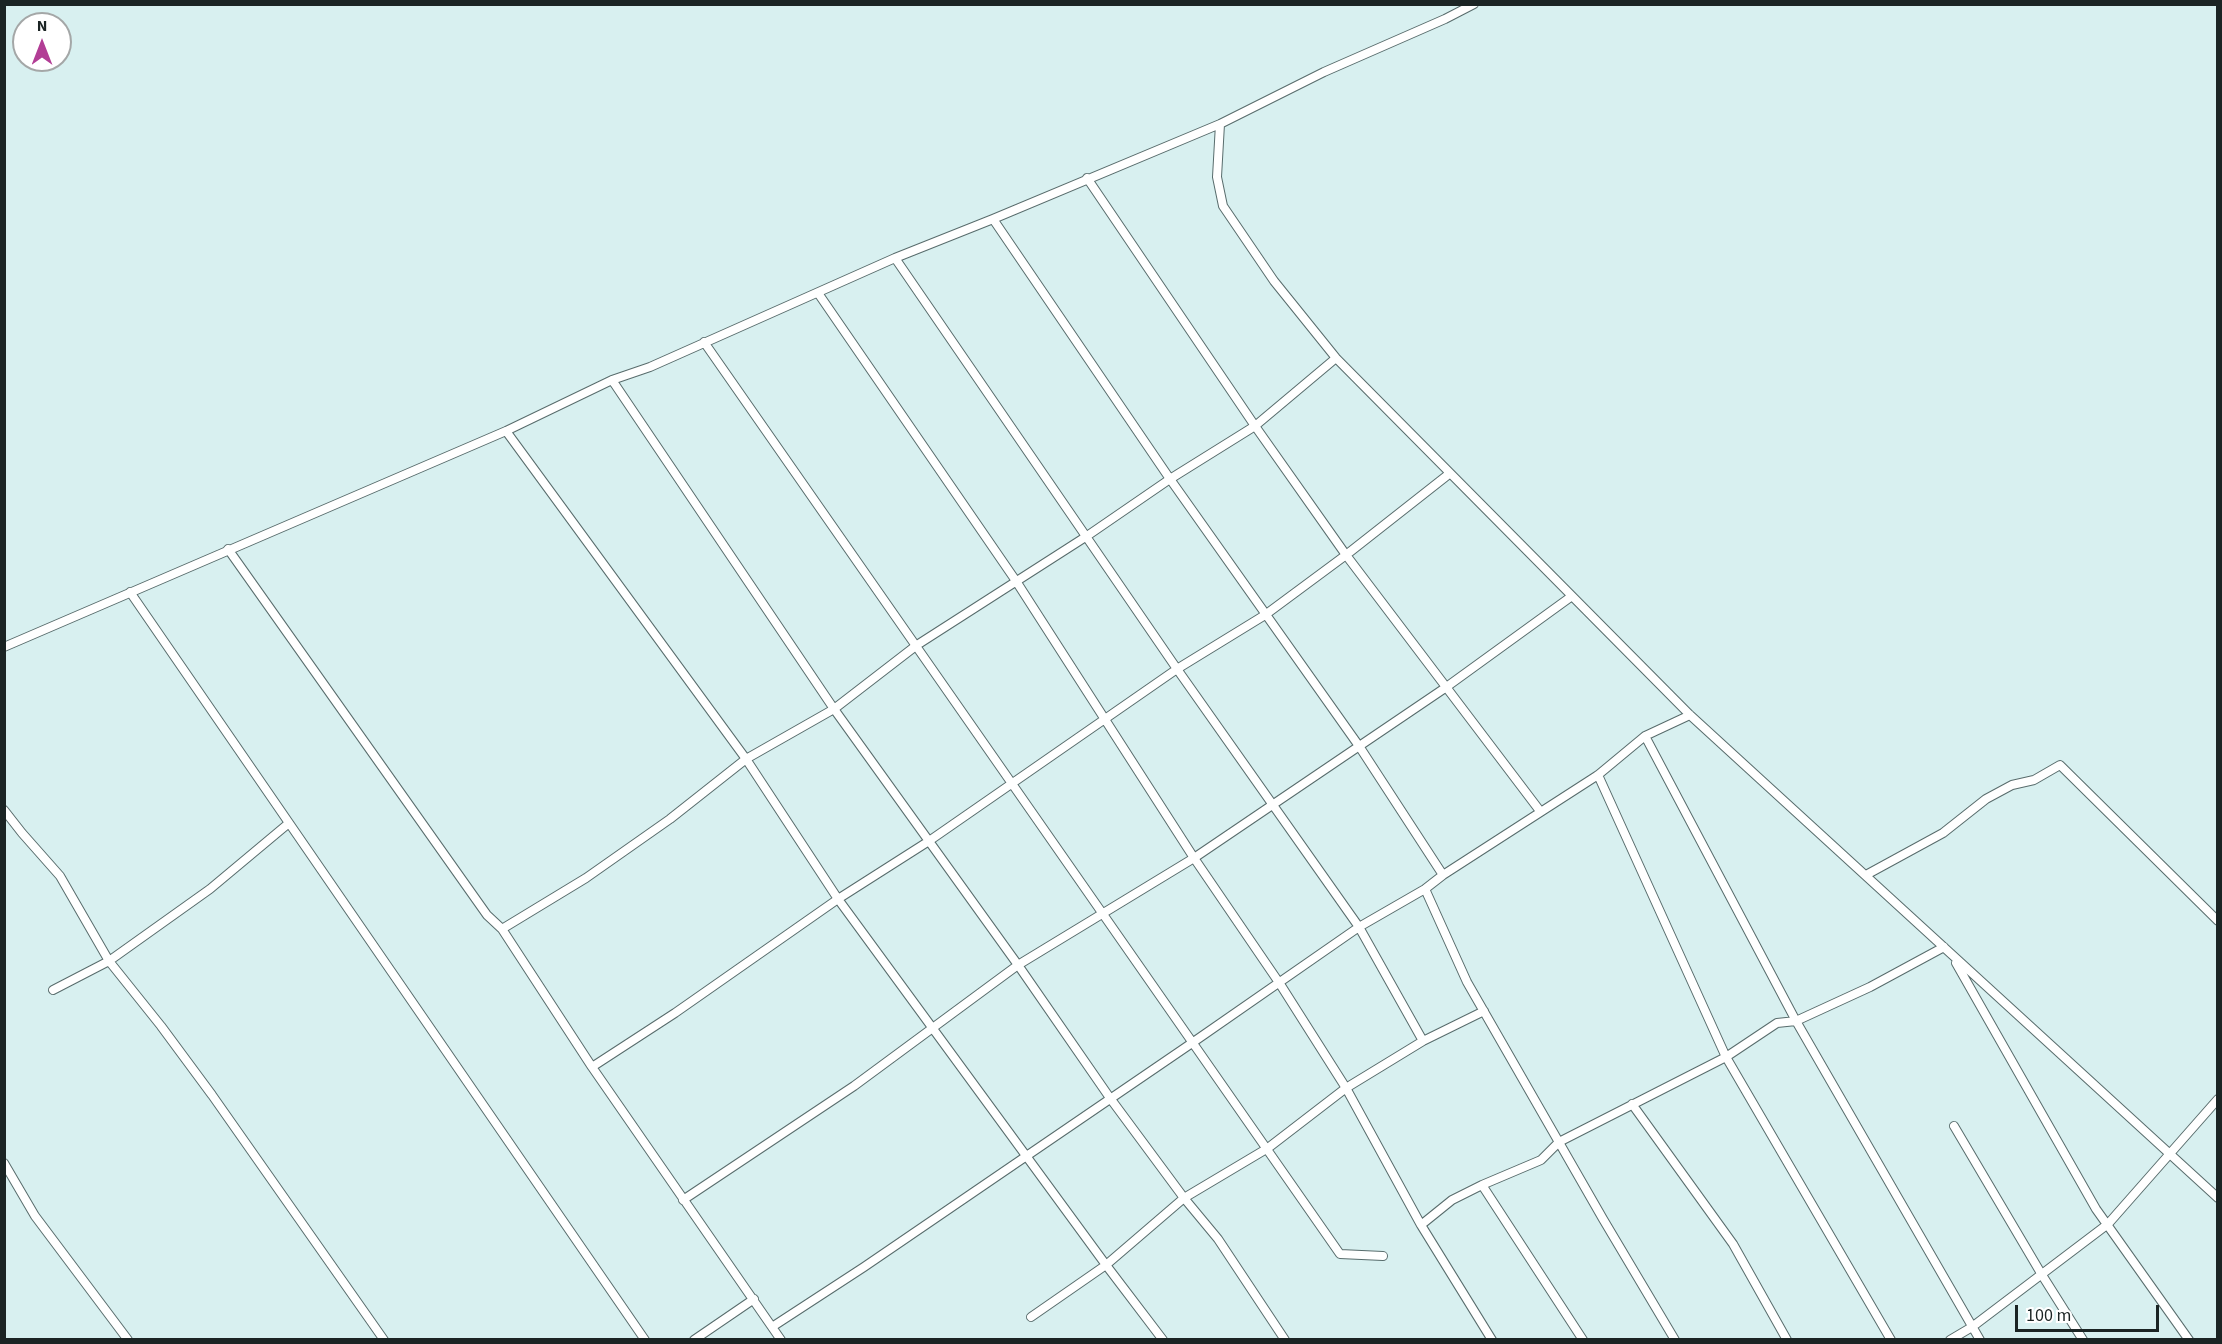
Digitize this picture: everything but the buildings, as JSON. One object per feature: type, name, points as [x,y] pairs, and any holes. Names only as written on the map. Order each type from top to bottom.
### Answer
[{"type":"street","points":[[4,647],[506,431],[612,380],[650,367],[895,258],[1220,124],[1324,72],[1474,4]]},
{"type":"street","points":[[1220,124],[1217,177],[1223,206],[1274,280],[1336,358],[1690,715],[2217,1198]]},
{"type":"street","points":[[1087,178],[1255,426],[1346,555],[1540,811]]},
{"type":"street","points":[[993,219],[1170,479],[1359,746],[1443,875]]},
{"type":"street","points":[[895,258],[1177,669],[1359,927],[1423,1041]]},
{"type":"street","points":[[818,293],[1016,580],[1104,721],[1280,984],[1346,1088],[1420,1225],[1492,1340]]},
{"type":"street","points":[[704,342],[1340,1254],[1383,1256]]},
{"type":"street","points":[[502,929],[596,871],[670,819],[746,759],[834,709],[917,645],[1255,426],[1336,358]]},
{"type":"street","points":[[612,380],[834,709],[1110,1098],[1184,1198],[1218,1239],[1285,1340]]},
{"type":"street","points":[[506,431],[746,759],[838,899],[1163,1340]]},
{"type":"street","points":[[592,1067],[675,1013],[838,899],[929,841],[1177,669],[1265,615],[1449,474]]},
{"type":"street","points":[[228,549],[487,915],[502,929],[592,1067],[781,1340]]},
{"type":"street","points":[[130,592],[645,1340]]},
{"type":"street","points":[[683,1200],[854,1086],[1018,966],[1102,912],[1194,858],[1445,688],[1572,596]]},
{"type":"street","points":[[772,1327],[1280,984],[1359,927],[1425,889],[1540,811],[1598,775],[1645,736],[1690,715]]},
{"type":"street","points":[[1645,736],[1796,1021],[1980,1340]]},
{"type":"street","points":[[1866,875],[1943,833],[1986,799],[2012,784],[2034,780],[2060,765],[2217,921]]},
{"type":"street","points":[[1598,775],[1726,1057],[1891,1340]]},
{"type":"street","points":[[4,810],[60,876],[108,961],[161,1026],[212,1095],[384,1340]]},
{"type":"street","points":[[53,990],[108,961],[210,889],[289,823]]},
{"type":"street","points":[[1425,889],[1467,982],[1675,1340]]},
{"type":"street","points":[[1420,1225],[1452,1200],[1540,1160],[1559,1142],[1726,1057],[1777,1023],[1796,1021],[1870,987],[1944,947]]},
{"type":"street","points":[[1951,954],[2096,1209],[2189,1340]]},
{"type":"street","points":[[1031,1317],[1106,1265],[1184,1198],[1268,1148],[1346,1088],[1423,1041],[1484,1011]]},
{"type":"street","points":[[1950,1340],[1972,1327],[2108,1224],[2217,1099]]},
{"type":"street","points":[[1632,1104],[1733,1244],[1787,1340]]},
{"type":"street","points":[[1954,1126],[2083,1340]]},
{"type":"street","points":[[4,1163],[35,1216],[128,1340]]},
{"type":"street","points":[[1482,1185],[1582,1340]]},
{"type":"street","points":[[694,1340],[754,1299]]}]
